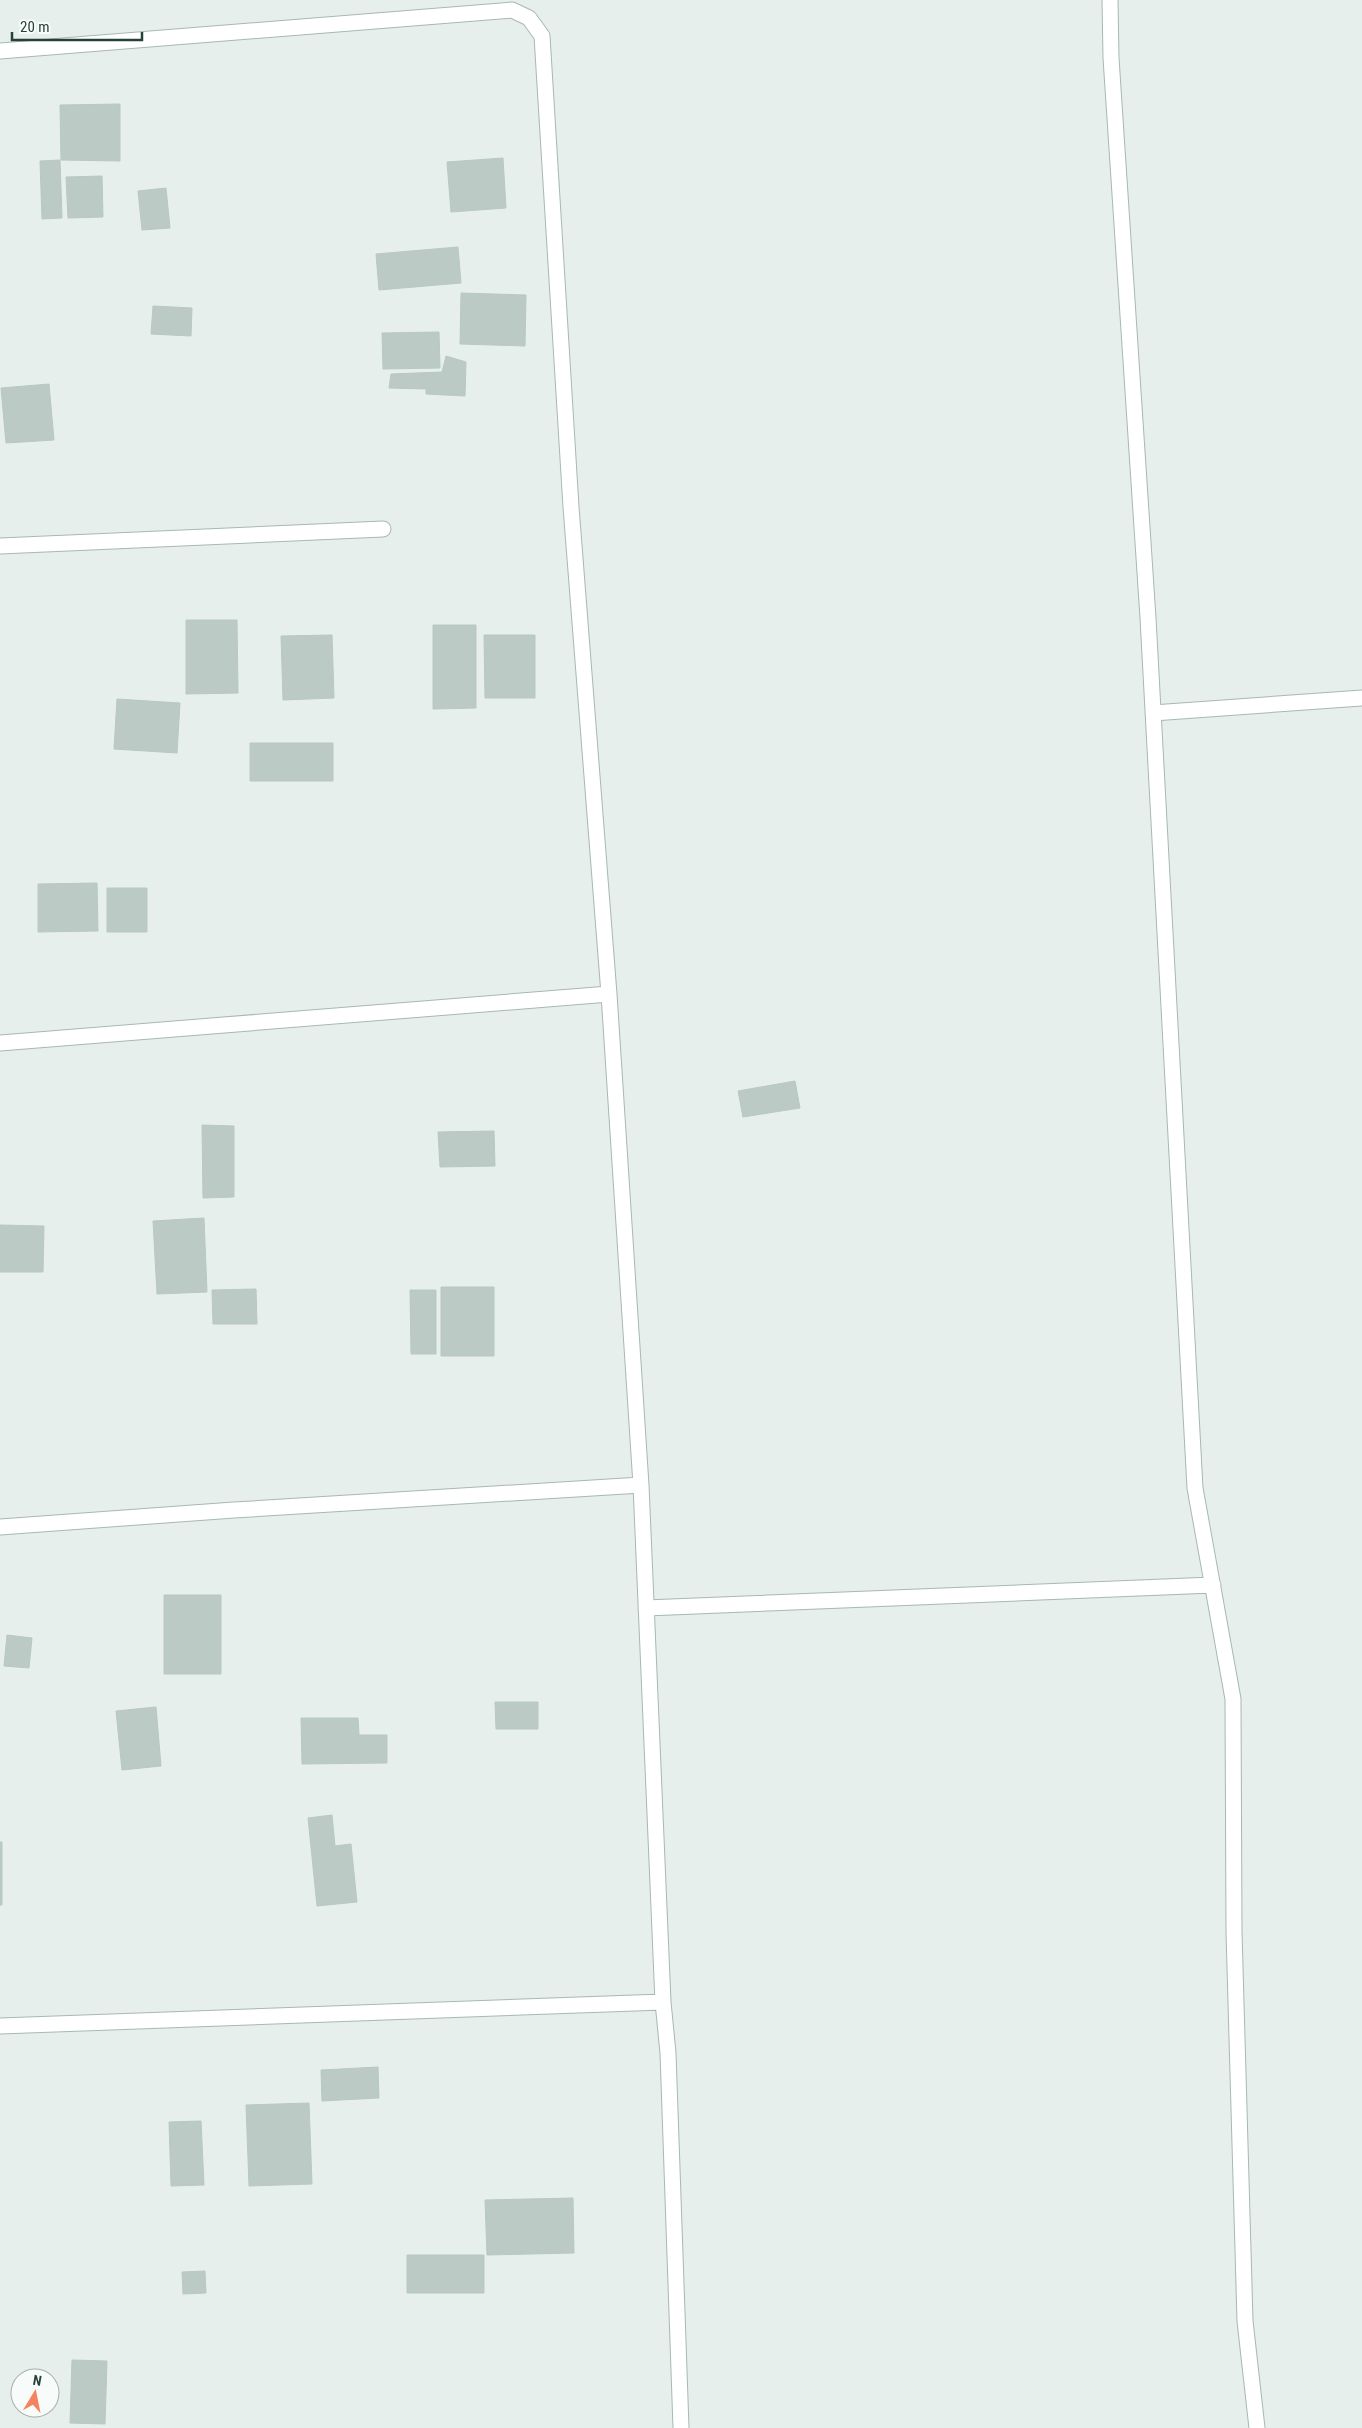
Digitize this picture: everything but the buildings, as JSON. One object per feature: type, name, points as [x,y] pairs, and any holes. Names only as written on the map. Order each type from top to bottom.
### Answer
[{"type":"street","points":[[1110,0],[1111,58],[1153,713],[1195,1488],[1233,1699],[1234,1932],[1245,2311],[1257,2428]]},
{"type":"street","points":[[0,51],[512,10],[529,18],[542,36],[571,507],[609,994],[641,1486],[663,2002],[668,2053],[681,2428]]},
{"type":"street","points":[[0,546],[383,529]]},
{"type":"street","points":[[1153,713],[1362,698]]},
{"type":"street","points":[[0,1043],[609,994]]},
{"type":"street","points":[[0,1527],[224,1510],[641,1486]]},
{"type":"street","points":[[646,1608],[1213,1585]]},
{"type":"street","points":[[0,2026],[663,2002]]}]
